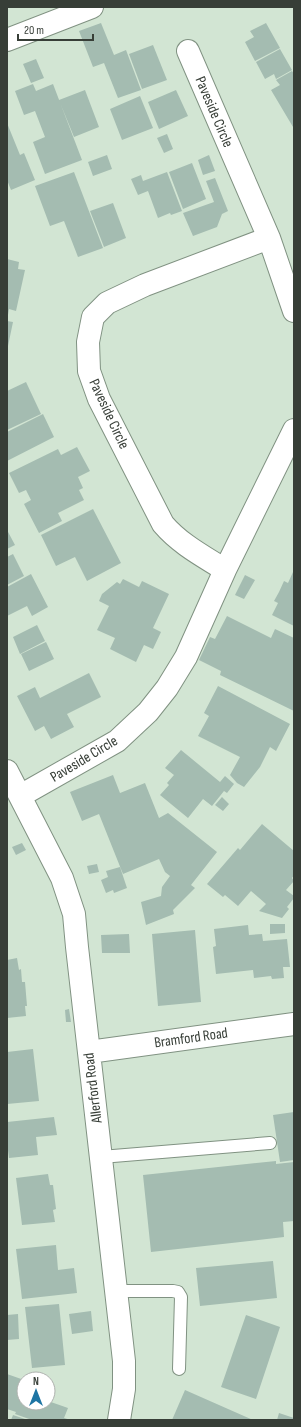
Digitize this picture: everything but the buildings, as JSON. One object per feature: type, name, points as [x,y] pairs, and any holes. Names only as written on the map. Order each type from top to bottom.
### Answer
[{"type":"street","points":[[7,40],[92,7]]},
{"type":"street","name":"Paveside Circle","points":[[188,51],[269,238],[294,311]]},
{"type":"street","name":"Paveside Circle","points":[[225,570],[183,543],[163,524],[99,399],[89,371],[88,342],[94,318],[107,303],[145,285],[269,238]]},
{"type":"street","name":"Paveside Circle","points":[[20,796],[117,741],[148,712],[167,688],[186,657],[225,570],[294,430]]},
{"type":"street","name":"Allerford Road","points":[[7,771],[62,878],[74,914],[124,1361],[124,1389],[119,1420]]},
{"type":"street","name":"Bramford Road","points":[[89,1052],[294,1024]]},
{"type":"lane","points":[[101,1157],[270,1143]]},
{"type":"lane","points":[[116,1291],[178,1292],[181,1297],[179,1369]]}]
